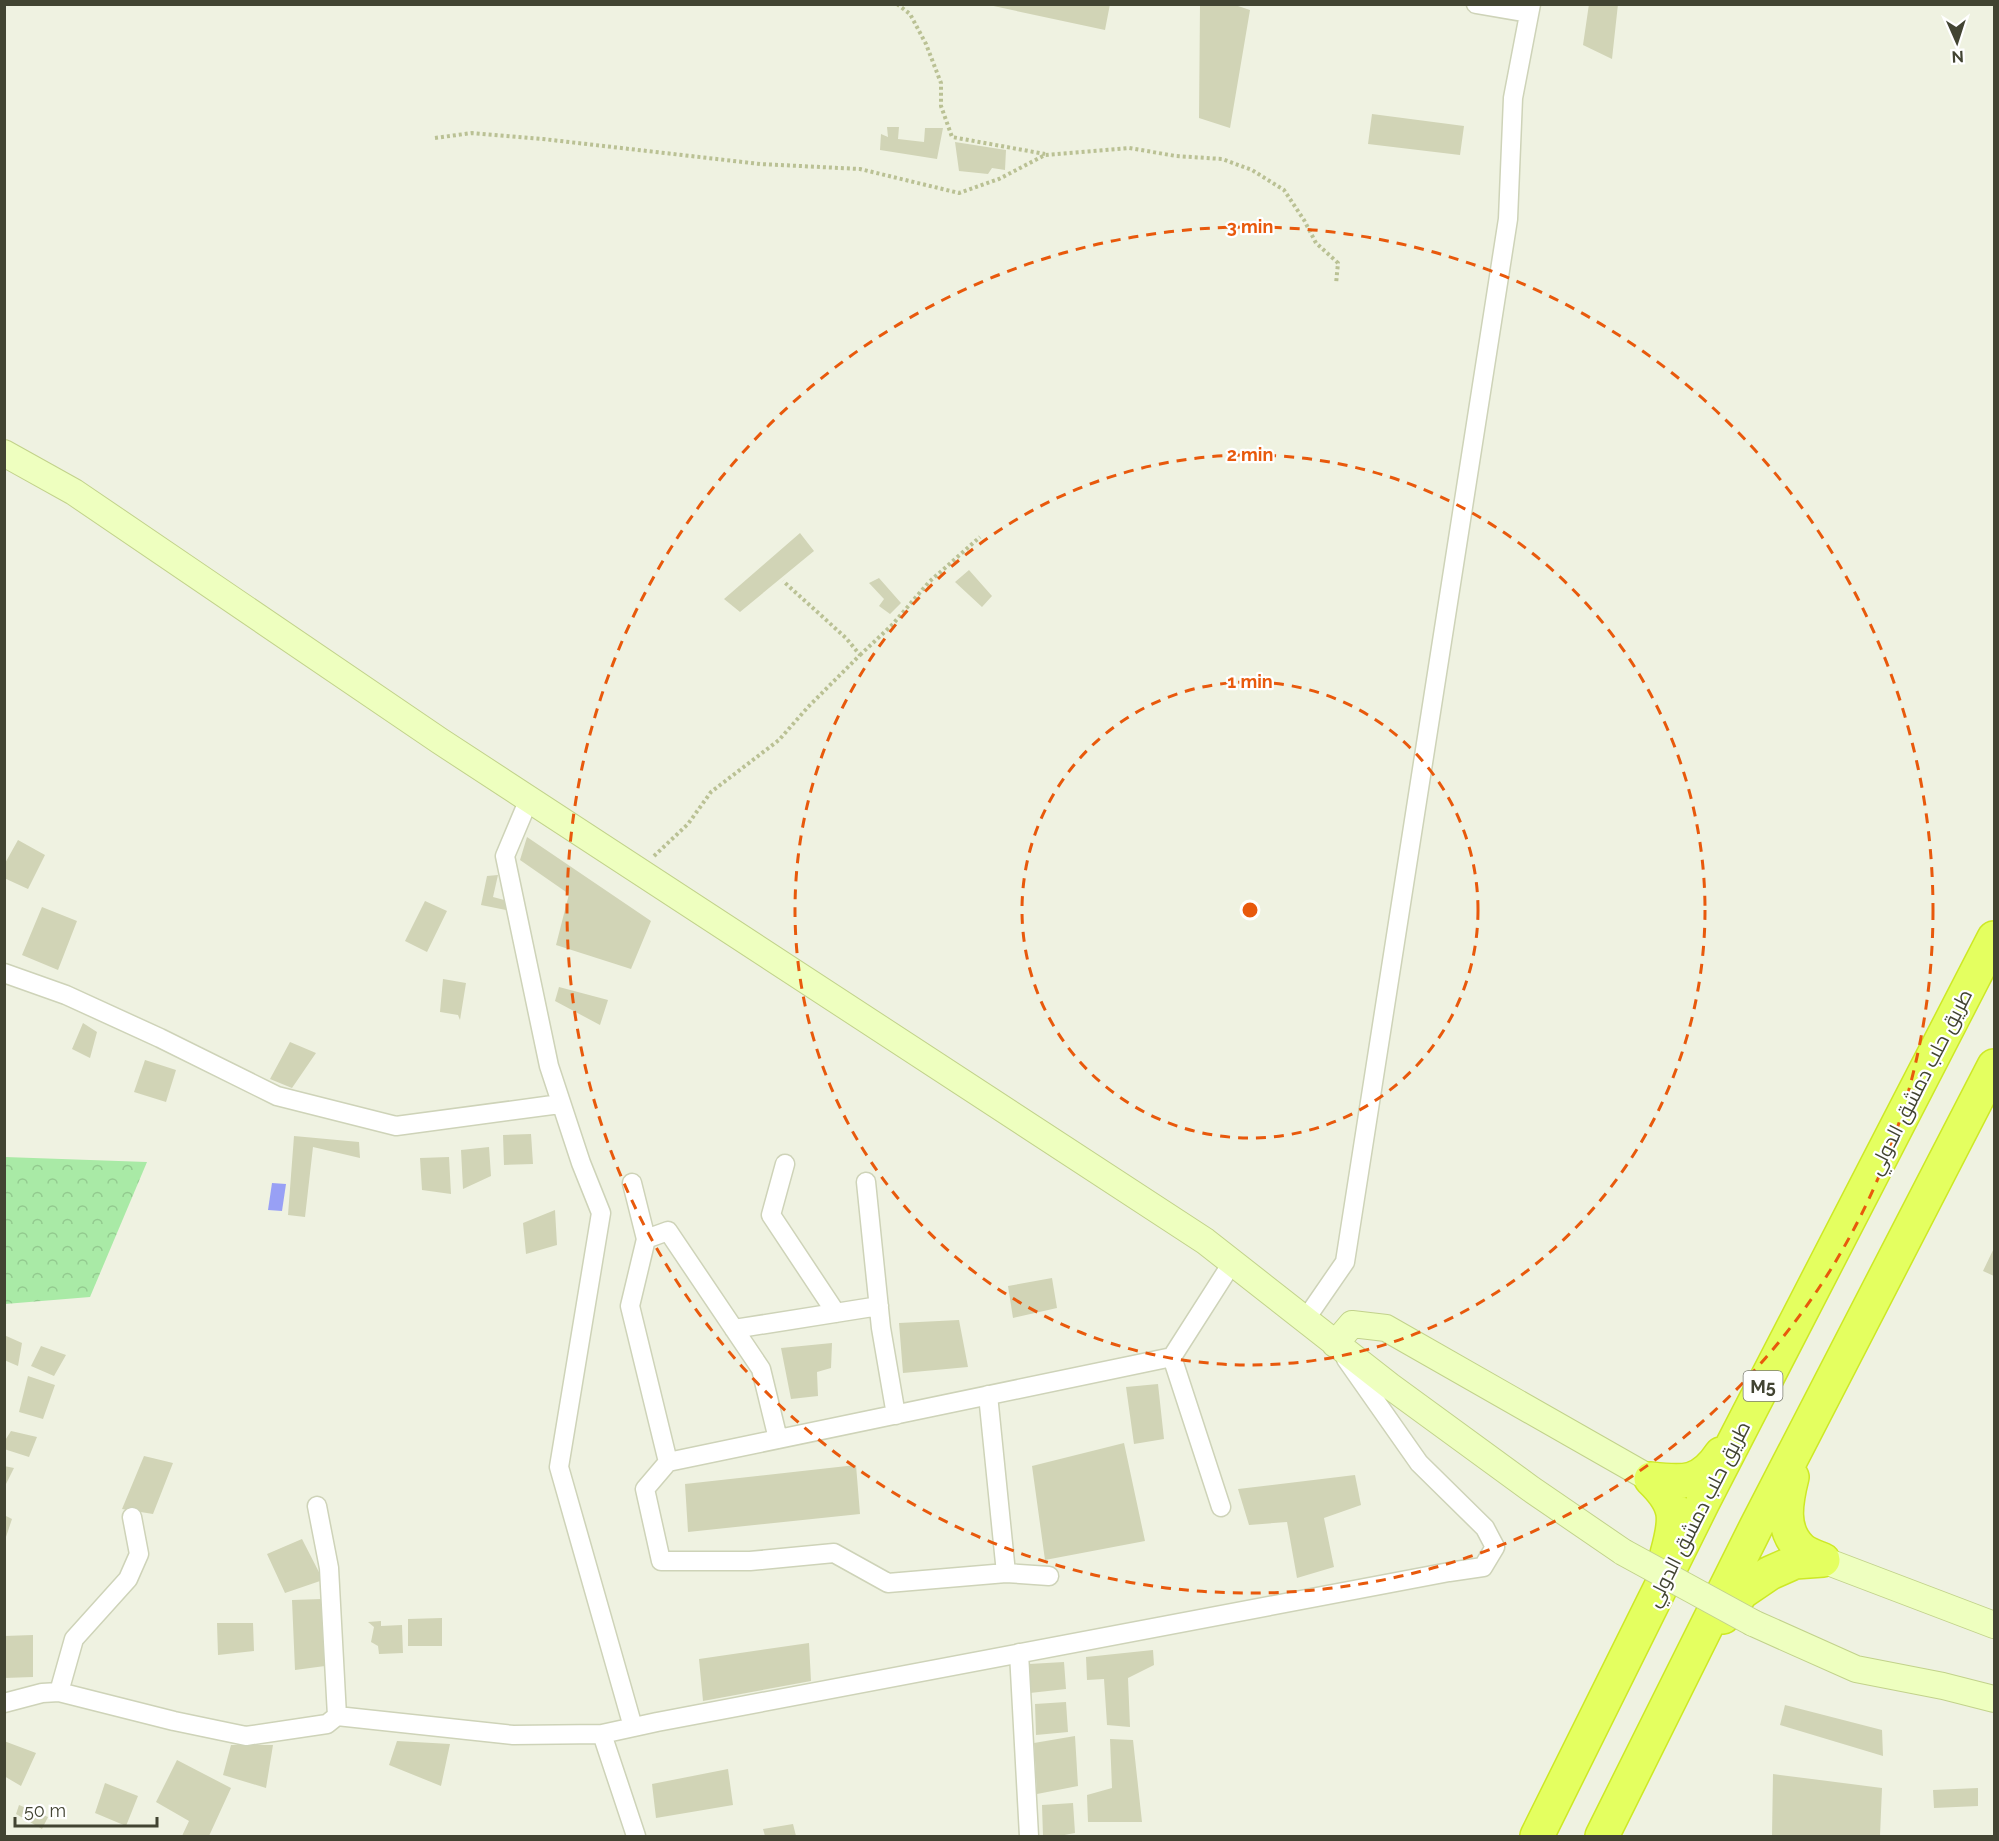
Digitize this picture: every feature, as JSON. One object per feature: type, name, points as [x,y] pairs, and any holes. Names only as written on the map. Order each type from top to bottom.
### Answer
[{"type":"highway","name":"طريق حلب دمشق الدولي","points":[[1537,1836],[1749,1413],[1995,938]]},
{"type":"highway","points":[[1602,1836],[1801,1440],[1995,1066]]},
{"type":"highway","points":[[1651,1479],[1692,1480],[1713,1466],[1749,1413]]},
{"type":"highway","points":[[1801,1440],[1786,1500],[1785,1519],[1801,1550],[1823,1560]]},
{"type":"highway","points":[[1651,1479],[1667,1494],[1672,1508],[1674,1531],[1653,1602]]},
{"type":"highway","points":[[1687,1666],[1742,1592],[1770,1572],[1795,1562],[1823,1560]]},
{"type":"main road","points":[[4,453],[74,492],[639,872],[1195,1235],[1335,1344],[1531,1489],[1623,1552],[1753,1623],[1856,1669],[1995,1699]]},
{"type":"main road","points":[[1335,1344],[1352,1324],[1386,1328],[1651,1479]]},
{"type":"main road","points":[[1823,1560],[1995,1625]]},
{"type":"street","points":[[1305,1320],[1345,1262],[1508,219],[1514,98],[1530,9],[1476,4]]},
{"type":"street","points":[[529,799],[505,856],[549,1066],[560,1104],[601,1213],[559,1467],[633,1727]]},
{"type":"street","points":[[4,973],[66,994],[277,1096],[396,1126],[560,1104]]},
{"type":"street","points":[[785,1164],[771,1215],[836,1313]]},
{"type":"street","points":[[866,1182],[879,1306],[896,1414]]},
{"type":"street","points":[[632,1183],[646,1239],[630,1306],[668,1462]]},
{"type":"street","points":[[646,1239],[668,1231],[761,1369],[778,1439]]},
{"type":"street","points":[[1049,1576],[1006,1573],[888,1583],[834,1553],[750,1561],[661,1561],[645,1489],[668,1462],[1172,1358],[1232,1263]]},
{"type":"street","points":[[734,1329],[879,1306]]},
{"type":"street","points":[[4,1703],[42,1692],[59,1692],[174,1721],[246,1736],[327,1724],[337,1716],[513,1736],[602,1734],[1019,1653],[1483,1567],[1495,1547],[1485,1528],[1419,1463],[1335,1344]]},
{"type":"street","points":[[1172,1358],[1221,1506]]},
{"type":"street","points":[[988,1395],[1006,1573]]},
{"type":"street","points":[[317,1506],[329,1568],[337,1716]]},
{"type":"street","points":[[59,1692],[74,1639],[129,1579],[139,1554],[132,1517]]},
{"type":"street","points":[[1019,1653],[1029,1836]]},
{"type":"street","points":[[602,1734],[636,1836]]},
{"type":"path","points":[[897,4],[910,14],[926,44],[941,83],[941,106],[952,137],[1046,154],[1130,148],[1176,156],[1222,159],[1252,170],[1284,190],[1316,243],[1338,263],[1336,284]]},
{"type":"path","points":[[435,138],[472,133],[555,140],[760,164],[860,169],[959,193],[999,179],[1046,154]]},
{"type":"path","points":[[639,872],[688,824],[711,792],[779,740],[808,707],[892,625],[929,582],[980,537]]},
{"type":"path","points":[[783,581],[846,638],[860,655]]},
{"type":"green space","points":[[5,1157],[147,1162],[90,1297],[5,1304]]},
{"type":"water","points":[[272,1183],[286,1184],[282,1211],[268,1210]]},
{"type":"building","points":[[984,4],[1110,4],[1105,30]]},
{"type":"building","points":[[1200,4],[1232,4],[1250,10],[1230,128],[1199,118]]},
{"type":"building","points":[[1589,4],[1618,4],[1612,59],[1583,45]]},
{"type":"building","points":[[1372,114],[1464,126],[1460,155],[1368,144]]},
{"type":"building","points":[[887,127],[899,127],[898,139],[924,142],[925,128],[943,128],[937,159],[880,150],[881,134],[888,137]]},
{"type":"building","points":[[955,142],[1006,150],[1005,170],[992,168],[988,174],[959,171]]},
{"type":"building","points":[[800,533],[814,551],[740,612],[724,599]]},
{"type":"building","points":[[969,570],[992,596],[982,607],[955,582]]},
{"type":"building","points":[[879,578],[901,603],[890,614],[879,606],[884,599],[869,583]]},
{"type":"building","points":[[527,837],[651,921],[631,969],[556,945],[569,894],[520,860]]},
{"type":"building","points":[[18,840],[45,855],[28,889],[4,878],[4,865]]},
{"type":"building","points":[[498,875],[493,897],[508,901],[506,910],[481,905],[487,876]]},
{"type":"building","points":[[425,901],[447,911],[427,952],[405,941]]},
{"type":"building","points":[[42,907],[77,921],[58,970],[22,955]]},
{"type":"building","points":[[443,979],[466,983],[460,1020],[458,1015],[440,1012]]},
{"type":"building","points":[[559,987],[608,1000],[600,1025],[555,1001]]},
{"type":"building","points":[[83,1023],[97,1032],[90,1058],[72,1049]]},
{"type":"building","points":[[290,1042],[316,1053],[292,1088],[270,1079]]},
{"type":"building","points":[[145,1060],[176,1070],[166,1102],[134,1092]]},
{"type":"building","points":[[531,1134],[533,1164],[504,1165],[503,1135]]},
{"type":"building","points":[[294,1136],[359,1142],[360,1158],[313,1147],[305,1217],[288,1215]]},
{"type":"building","points":[[489,1147],[491,1176],[463,1189],[461,1150]]},
{"type":"building","points":[[449,1157],[451,1194],[422,1190],[420,1158]]},
{"type":"building","points":[[555,1210],[557,1245],[526,1254],[523,1223]]},
{"type":"building","points":[[1994,1248],[1994,1276],[1983,1271]]},
{"type":"building","points":[[1052,1278],[1057,1308],[1013,1318],[1008,1286]]},
{"type":"building","points":[[959,1320],[968,1367],[903,1373],[899,1323]]},
{"type":"building","points":[[4,1335],[22,1343],[18,1366],[4,1360]]},
{"type":"building","points":[[832,1343],[831,1368],[817,1372],[818,1396],[791,1399],[781,1348]]},
{"type":"building","points":[[41,1346],[66,1355],[54,1376],[31,1366]]},
{"type":"building","points":[[28,1376],[55,1385],[43,1419],[19,1412]]},
{"type":"building","points":[[1158,1384],[1164,1439],[1134,1444],[1126,1387]]},
{"type":"building","points":[[11,1431],[37,1437],[29,1457],[4,1449],[4,1442]]},
{"type":"building","points":[[1124,1443],[1145,1541],[1045,1560],[1032,1466]]},
{"type":"building","points":[[144,1456],[173,1463],[153,1514],[122,1509]]},
{"type":"building","points":[[856,1465],[860,1514],[688,1532],[685,1484]]},
{"type":"building","points":[[4,1466],[14,1468],[4,1488]]},
{"type":"building","points":[[1355,1475],[1361,1505],[1324,1518],[1334,1567],[1297,1578],[1287,1522],[1249,1525],[1238,1489]]},
{"type":"building","points":[[4,1515],[12,1519],[5,1540],[4,1540]]},
{"type":"building","points":[[302,1539],[323,1580],[285,1593],[267,1554]]},
{"type":"building","points":[[322,1599],[325,1666],[295,1670],[292,1600]]},
{"type":"building","points":[[442,1618],[442,1646],[408,1646],[408,1619]]},
{"type":"building","points":[[381,1621],[381,1626],[402,1625],[403,1653],[379,1654],[378,1646],[371,1642],[374,1627],[368,1622]]},
{"type":"building","points":[[217,1623],[253,1623],[254,1651],[218,1655]]},
{"type":"building","points":[[33,1635],[33,1677],[4,1678],[4,1636]]},
{"type":"building","points":[[809,1643],[811,1681],[703,1701],[699,1659]]},
{"type":"building","points":[[1153,1650],[1154,1665],[1128,1678],[1130,1727],[1107,1725],[1104,1679],[1087,1680],[1086,1657]]},
{"type":"building","points":[[1064,1662],[1066,1689],[1030,1693],[1029,1664]]},
{"type":"building","points":[[1066,1702],[1068,1732],[1036,1735],[1035,1704]]},
{"type":"building","points":[[1785,1705],[1882,1730],[1883,1756],[1780,1725]]},
{"type":"building","points":[[1075,1736],[1078,1786],[1037,1794],[1034,1743]]},
{"type":"building","points":[[1110,1739],[1133,1740],[1142,1822],[1088,1822],[1087,1795],[1112,1788]]},
{"type":"building","points":[[4,1741],[36,1753],[21,1786],[4,1776]]},
{"type":"building","points":[[397,1741],[450,1744],[441,1786],[389,1765]]},
{"type":"building","points":[[231,1745],[273,1745],[266,1788],[223,1775]]},
{"type":"building","points":[[177,1760],[231,1788],[209,1836],[182,1836],[189,1821],[156,1802]]},
{"type":"building","points":[[728,1769],[733,1805],[656,1818],[652,1784]]},
{"type":"building","points":[[1773,1774],[1882,1788],[1880,1836],[1772,1836]]},
{"type":"building","points":[[105,1783],[138,1796],[126,1826],[95,1813]]},
{"type":"building","points":[[1978,1788],[1978,1806],[1934,1808],[1933,1790]]},
{"type":"building","points":[[1073,1803],[1075,1833],[1043,1836],[1042,1805]]},
{"type":"building","points":[[19,1805],[48,1817],[42,1829],[16,1814]]},
{"type":"building","points":[[793,1824],[796,1836],[765,1836],[763,1829]]}]
